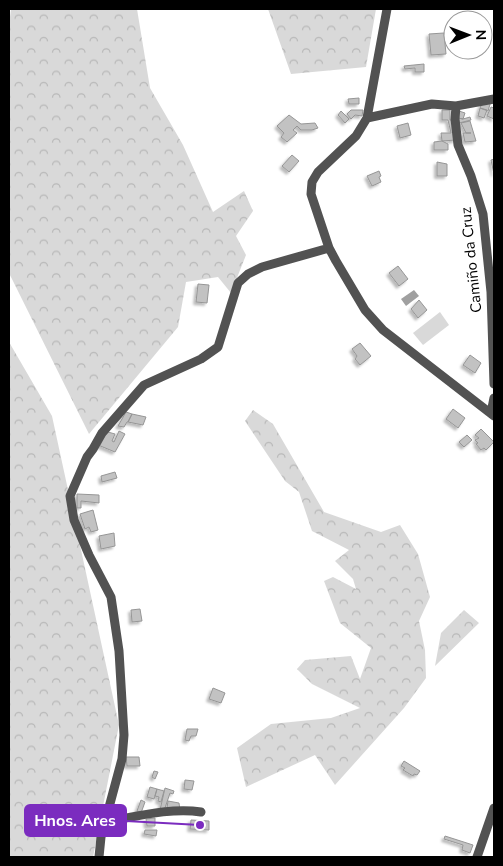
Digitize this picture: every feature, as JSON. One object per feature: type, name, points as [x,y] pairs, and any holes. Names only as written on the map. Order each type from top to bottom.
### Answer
[{"type":"street","points":[[387,9],[367,118],[356,136],[323,166],[312,182],[312,201],[329,248],[365,310],[383,330],[493,414]]},
{"type":"street","points":[[367,118],[432,104],[456,106],[494,99]]},
{"type":"street","name":"Camiño da Cruz","points":[[456,106],[455,119],[458,145],[472,176],[483,214],[491,292],[494,384]]},
{"type":"street","points":[[99,857],[104,822],[122,759],[124,743],[119,651],[111,597],[89,555],[74,520],[70,496],[87,457],[102,433],[144,385],[201,359],[218,347],[238,283],[248,274],[262,267],[329,248]]},
{"type":"street","points":[[493,414],[494,398]]},
{"type":"street","points":[[477,857],[494,808]]},
{"type":"street","points":[[104,822],[162,812],[192,810],[201,812]]},
{"type":"green space","points":[[11,9],[137,9],[150,88],[183,145],[213,212],[244,191],[253,211],[236,236],[246,255],[231,293],[218,277],[186,282],[178,327],[89,434],[9,273],[9,25]]},
{"type":"green space","points":[[268,9],[376,9],[366,67],[291,74]]},
{"type":"green space","points":[[440,312],[449,325],[423,345],[413,333]]},
{"type":"green space","points":[[9,342],[52,416],[119,725],[93,857],[10,857],[9,855]]},
{"type":"green space","points":[[253,410],[273,424],[324,512],[381,532],[400,525],[418,554],[430,597],[419,621],[425,650],[426,678],[404,708],[335,785],[315,755],[246,787],[237,748],[271,724],[331,718],[360,708],[312,684],[297,669],[305,660],[351,656],[360,679],[371,648],[340,623],[324,581],[333,577],[356,589],[353,579],[335,561],[349,550],[312,531],[299,492],[285,481],[245,421]]},
{"type":"green space","points":[[464,610],[479,623],[435,666],[441,633]]},
{"type":"shaded area","points":[[414,290],[419,296],[406,306],[401,299]]},
{"type":"building","points":[[443,33],[443,54],[431,55],[429,34]]},
{"type":"building","points":[[424,64],[424,72],[415,72],[415,68],[405,69],[404,66]]},
{"type":"building","points":[[359,98],[359,104],[349,104],[348,99]]},
{"type":"building","points":[[483,101],[491,101],[488,111],[480,108]]},
{"type":"building","points":[[491,107],[494,108],[494,119],[487,116]]},
{"type":"building","points":[[480,108],[487,110],[484,118],[478,116]]},
{"type":"building","points":[[351,110],[363,110],[362,116],[355,115],[351,119],[347,114]]},
{"type":"building","points":[[442,110],[450,110],[450,120],[452,120],[456,140],[442,141],[441,133],[451,133],[448,120],[442,120]]},
{"type":"building","points":[[341,111],[349,119],[345,123],[338,115]]},
{"type":"building","points":[[459,111],[465,113],[463,119],[458,118]]},
{"type":"building","points":[[289,115],[301,124],[315,123],[318,128],[301,130],[297,126],[293,130],[297,133],[287,142],[281,137],[284,133],[277,126]]},
{"type":"building","points":[[470,117],[471,120],[459,123],[458,118]]},
{"type":"building","points":[[470,121],[476,141],[465,142],[463,133],[466,133],[461,123]]},
{"type":"building","points":[[408,123],[411,135],[400,138],[397,126]]},
{"type":"building","points":[[442,141],[448,144],[448,150],[434,150],[434,142]]},
{"type":"building","points":[[292,155],[299,161],[289,172],[282,166]]},
{"type":"building","points":[[494,159],[494,174],[491,160]]},
{"type":"building","points":[[437,162],[447,164],[447,176],[437,176]]},
{"type":"building","points":[[379,171],[381,182],[372,186],[367,176]]},
{"type":"building","points":[[398,266],[408,279],[399,286],[389,273]]},
{"type":"building","points":[[198,284],[209,285],[207,303],[196,302]]},
{"type":"building","points":[[419,300],[427,310],[418,318],[411,309]]},
{"type":"building","points":[[360,343],[371,356],[360,365],[355,359],[357,356],[352,349]]},
{"type":"building","points":[[470,355],[481,363],[475,373],[463,365]]},
{"type":"building","points":[[453,409],[465,418],[458,428],[446,419]]},
{"type":"building","points":[[126,412],[132,414],[128,422],[124,427],[118,426]]},
{"type":"building","points":[[132,414],[146,417],[143,425],[128,422]]},
{"type":"building","points":[[481,429],[494,442],[486,450],[484,448],[481,450],[475,440],[479,438],[475,435]]},
{"type":"building","points":[[119,431],[125,434],[115,452],[98,445],[108,432],[115,434],[112,441],[114,442]]},
{"type":"building","points":[[467,435],[472,440],[464,447],[459,442]]},
{"type":"building","points":[[115,472],[117,478],[102,482],[101,476]]},
{"type":"building","points":[[77,494],[99,495],[99,503],[81,501],[81,508],[77,508]]},
{"type":"building","points":[[93,510],[98,530],[91,532],[89,527],[85,529],[80,514]]},
{"type":"building","points":[[114,533],[115,546],[101,549],[99,536]]},
{"type":"building","points":[[140,609],[142,621],[132,622],[131,610]]},
{"type":"building","points":[[213,688],[225,693],[221,703],[209,699]]},
{"type":"building","points":[[187,729],[198,729],[196,736],[191,736],[189,741],[185,740]]},
{"type":"building","points":[[126,757],[139,757],[140,766],[127,766]]},
{"type":"building","points":[[404,761],[420,771],[417,775],[414,774],[413,776],[403,770],[405,768],[401,766]]},
{"type":"building","points":[[154,771],[158,772],[155,779],[152,777]]},
{"type":"building","points":[[185,780],[194,781],[192,790],[184,789]]},
{"type":"building","points":[[150,787],[157,789],[154,799],[147,797]]},
{"type":"building","points":[[165,788],[174,791],[173,794],[170,793],[165,808],[160,810]]},
{"type":"building","points":[[157,789],[164,791],[161,802],[158,801],[159,797],[155,796]]},
{"type":"building","points":[[141,800],[145,802],[141,813],[137,811]]},
{"type":"building","points":[[168,801],[179,803],[180,810],[167,808]]},
{"type":"building","points":[[155,818],[155,826],[147,826],[146,819]]},
{"type":"building","points":[[191,820],[209,821],[209,830],[190,829]]},
{"type":"building","points":[[145,830],[157,830],[156,836],[144,834]]},
{"type":"building","points":[[445,836],[473,845],[470,853],[462,850],[463,845],[444,839]]},
{"type":"place","name":"Hnos. Ares","points":[[200,825]]}]
